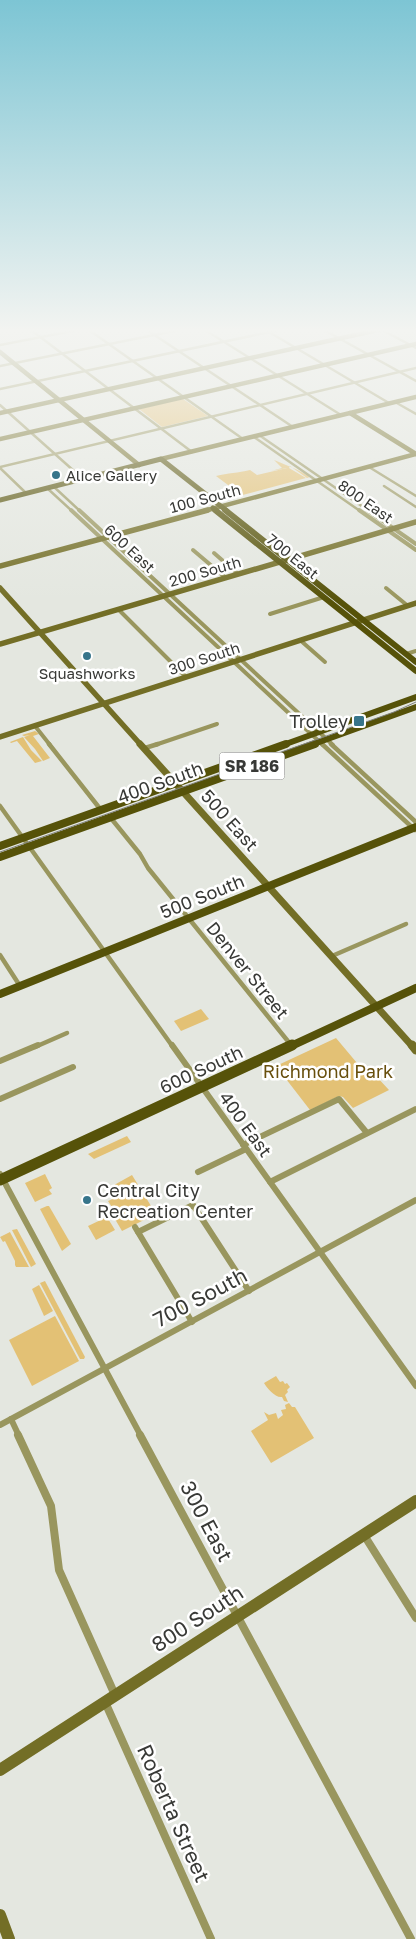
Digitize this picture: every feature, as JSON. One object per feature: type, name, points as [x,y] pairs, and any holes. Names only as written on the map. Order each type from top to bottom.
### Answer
[{"type":"main road","points":[[0,500],[161,459]]},
{"type":"main road","name":"700 East","points":[[161,459],[416,662]]},
{"type":"main road","name":"700 East","points":[[154,461],[416,671]]},
{"type":"main road","name":"400 South","points":[[0,846],[416,697]]},
{"type":"main road","name":"400 South","points":[[0,857],[416,707]]},
{"type":"main road","name":"500 South","points":[[0,994],[415,827]]},
{"type":"main road","name":"600 South","points":[[1,1177],[416,988]]},
{"type":"street","points":[[18,420],[83,479]]},
{"type":"street","points":[[0,439],[81,420]]},
{"type":"street","points":[[84,420],[139,465]]},
{"type":"street","points":[[151,420],[192,452]]},
{"type":"street","points":[[0,468],[197,420]]},
{"type":"street","points":[[217,420],[243,439]]},
{"type":"street","points":[[283,420],[293,427]]},
{"type":"street","points":[[161,459],[319,420]]},
{"type":"street","points":[[362,420],[416,454]]},
{"type":"street","name":"800 East","points":[[256,436],[299,463],[361,512],[416,544]]},
{"type":"street","name":"800 East","points":[[256,436],[275,452],[366,510],[416,549]]},
{"type":"street","points":[[275,452],[280,450]]},
{"type":"street","name":"100 South","points":[[0,566],[416,454]]},
{"type":"street","points":[[294,464],[299,463]]},
{"type":"street","points":[[369,466],[416,496]]},
{"type":"street","points":[[0,468],[26,493]]},
{"type":"street","points":[[384,486],[416,507]]},
{"type":"street","name":"600 East","points":[[50,487],[73,504],[140,567],[208,638],[273,690],[294,710],[342,763],[383,802],[415,827]]},
{"type":"street","name":"600 East","points":[[50,487],[67,506],[134,569],[193,616],[266,692],[323,741],[349,760],[391,799],[415,827]]},
{"type":"street","points":[[341,497],[346,496]]},
{"type":"street","points":[[67,506],[73,504]]},
{"type":"street","points":[[361,512],[366,510]]},
{"type":"street","points":[[83,521],[89,519]]},
{"type":"street","name":"200 South","points":[[0,644],[416,522]]},
{"type":"street","points":[[115,551],[121,549]]},
{"type":"street","points":[[193,550],[226,578]]},
{"type":"street","points":[[214,553],[238,574]]},
{"type":"street","points":[[122,557],[128,556]]},
{"type":"street","points":[[134,569],[140,567]]},
{"type":"street","points":[[139,573],[145,572]]},
{"type":"street","name":"500 East","points":[[0,588],[416,1050]]},
{"type":"street","points":[[386,588],[408,606]]},
{"type":"street","points":[[270,614],[324,598]]},
{"type":"street","name":"300 South","points":[[0,737],[416,603]]},
{"type":"street","points":[[118,609],[186,677]]},
{"type":"street","points":[[187,618],[193,616]]},
{"type":"street","points":[[208,638],[214,636]]},
{"type":"street","points":[[300,640],[325,662]]},
{"type":"street","points":[[406,654],[416,651]]},
{"type":"street","points":[[266,692],[273,690]]},
{"type":"street","points":[[288,712],[294,710]]},
{"type":"street","points":[[145,748],[217,724]]},
{"type":"street","points":[[35,726],[101,810]]},
{"type":"street","points":[[342,763],[349,760]]},
{"type":"street","points":[[363,782],[370,780]]},
{"type":"street","points":[[383,802],[391,799]]},
{"type":"street","name":"400 East","points":[[0,806],[416,1386]]},
{"type":"street","name":"Denver Street","points":[[110,817],[291,1045]]},
{"type":"street","points":[[332,956],[406,924]]},
{"type":"street","points":[[0,955],[20,986]]},
{"type":"street","points":[[0,1062],[67,1033]]},
{"type":"street","points":[[0,1099],[73,1067]]},
{"type":"street","points":[[198,1172],[339,1099],[367,1133]]},
{"type":"street","points":[[270,1182],[416,1108]]},
{"type":"street","name":"300 East","points":[[1,1177],[411,1939]]},
{"type":"street","name":"700 South","points":[[0,1425],[416,1200]]},
{"type":"street","points":[[192,1322],[136,1229],[193,1205],[249,1291]]},
{"type":"street","name":"Roberta Street","points":[[10,1419],[48,1501],[55,1521],[56,1563],[110,1699],[211,1939]]},
{"type":"street","name":"800 South","points":[[0,1770],[416,1500]]},
{"type":"street","points":[[363,1535],[416,1618]]},
{"type":"street","points":[[0,1915],[9,1939]]},
{"type":"green space","points":[[154,420],[189,420],[162,427]]},
{"type":"green space","points":[[274,460],[290,466],[289,468],[306,478],[235,497],[226,490],[232,488],[216,476],[250,470],[257,475],[287,468],[271,471],[282,468]]},
{"type":"green space","points":[[292,467],[300,471],[310,477],[307,478]]},
{"type":"green space","points":[[35,731],[39,734],[33,736],[50,758],[43,761],[24,737],[30,735],[22,735]]},
{"type":"green space","points":[[23,737],[31,750],[42,761],[35,763],[17,741],[10,742]]},
{"type":"green space","points":[[201,1009],[209,1019],[181,1031],[174,1021]]},
{"type":"green space","name":"Richmond Park","points":[[336,1038],[362,1069],[376,1076],[389,1090],[353,1108],[343,1097],[339,1096],[310,1110],[276,1066]]},
{"type":"green space","points":[[127,1136],[131,1142],[94,1159],[88,1154]]},
{"type":"green space","points":[[45,1174],[52,1188],[49,1190],[52,1194],[35,1202],[25,1183]]},
{"type":"green space","points":[[132,1175],[156,1214],[122,1231],[112,1214],[115,1212],[108,1201],[115,1198],[112,1193],[110,1195],[107,1189]]},
{"type":"green space","points":[[49,1206],[71,1244],[62,1251],[40,1209]]},
{"type":"green space","points":[[107,1217],[115,1230],[96,1240],[88,1226]]},
{"type":"green space","points":[[17,1229],[36,1264],[31,1267],[12,1230]]},
{"type":"green space","points":[[10,1232],[29,1267],[16,1267],[5,1241],[3,1242],[0,1237]]},
{"type":"green space","points":[[45,1281],[85,1357],[84,1359],[80,1359],[40,1283]]},
{"type":"green space","points":[[39,1285],[53,1311],[44,1316],[32,1289]]},
{"type":"green space","points":[[55,1316],[79,1361],[32,1386],[9,1340]]},
{"type":"green space","points":[[276,1376],[280,1382],[287,1383],[290,1387],[285,1395],[288,1402],[274,1394],[264,1383]]},
{"type":"green space","points":[[289,1403],[292,1407],[295,1407],[314,1438],[271,1463],[251,1431],[268,1420],[264,1412],[269,1415],[276,1413],[278,1419],[283,1415],[281,1410],[286,1409],[285,1405]]},
{"type":"tram line","points":[[0,852],[394,712],[416,702]]},
{"type":"place","name":"Alice Gallery","points":[[56,475]]},
{"type":"place","name":"Squashworks","points":[[87,656]]},
{"type":"place","name":"Trolley","points":[[359,721]]},
{"type":"place","name":"Central City Recreation Center","points":[[87,1200]]}]
